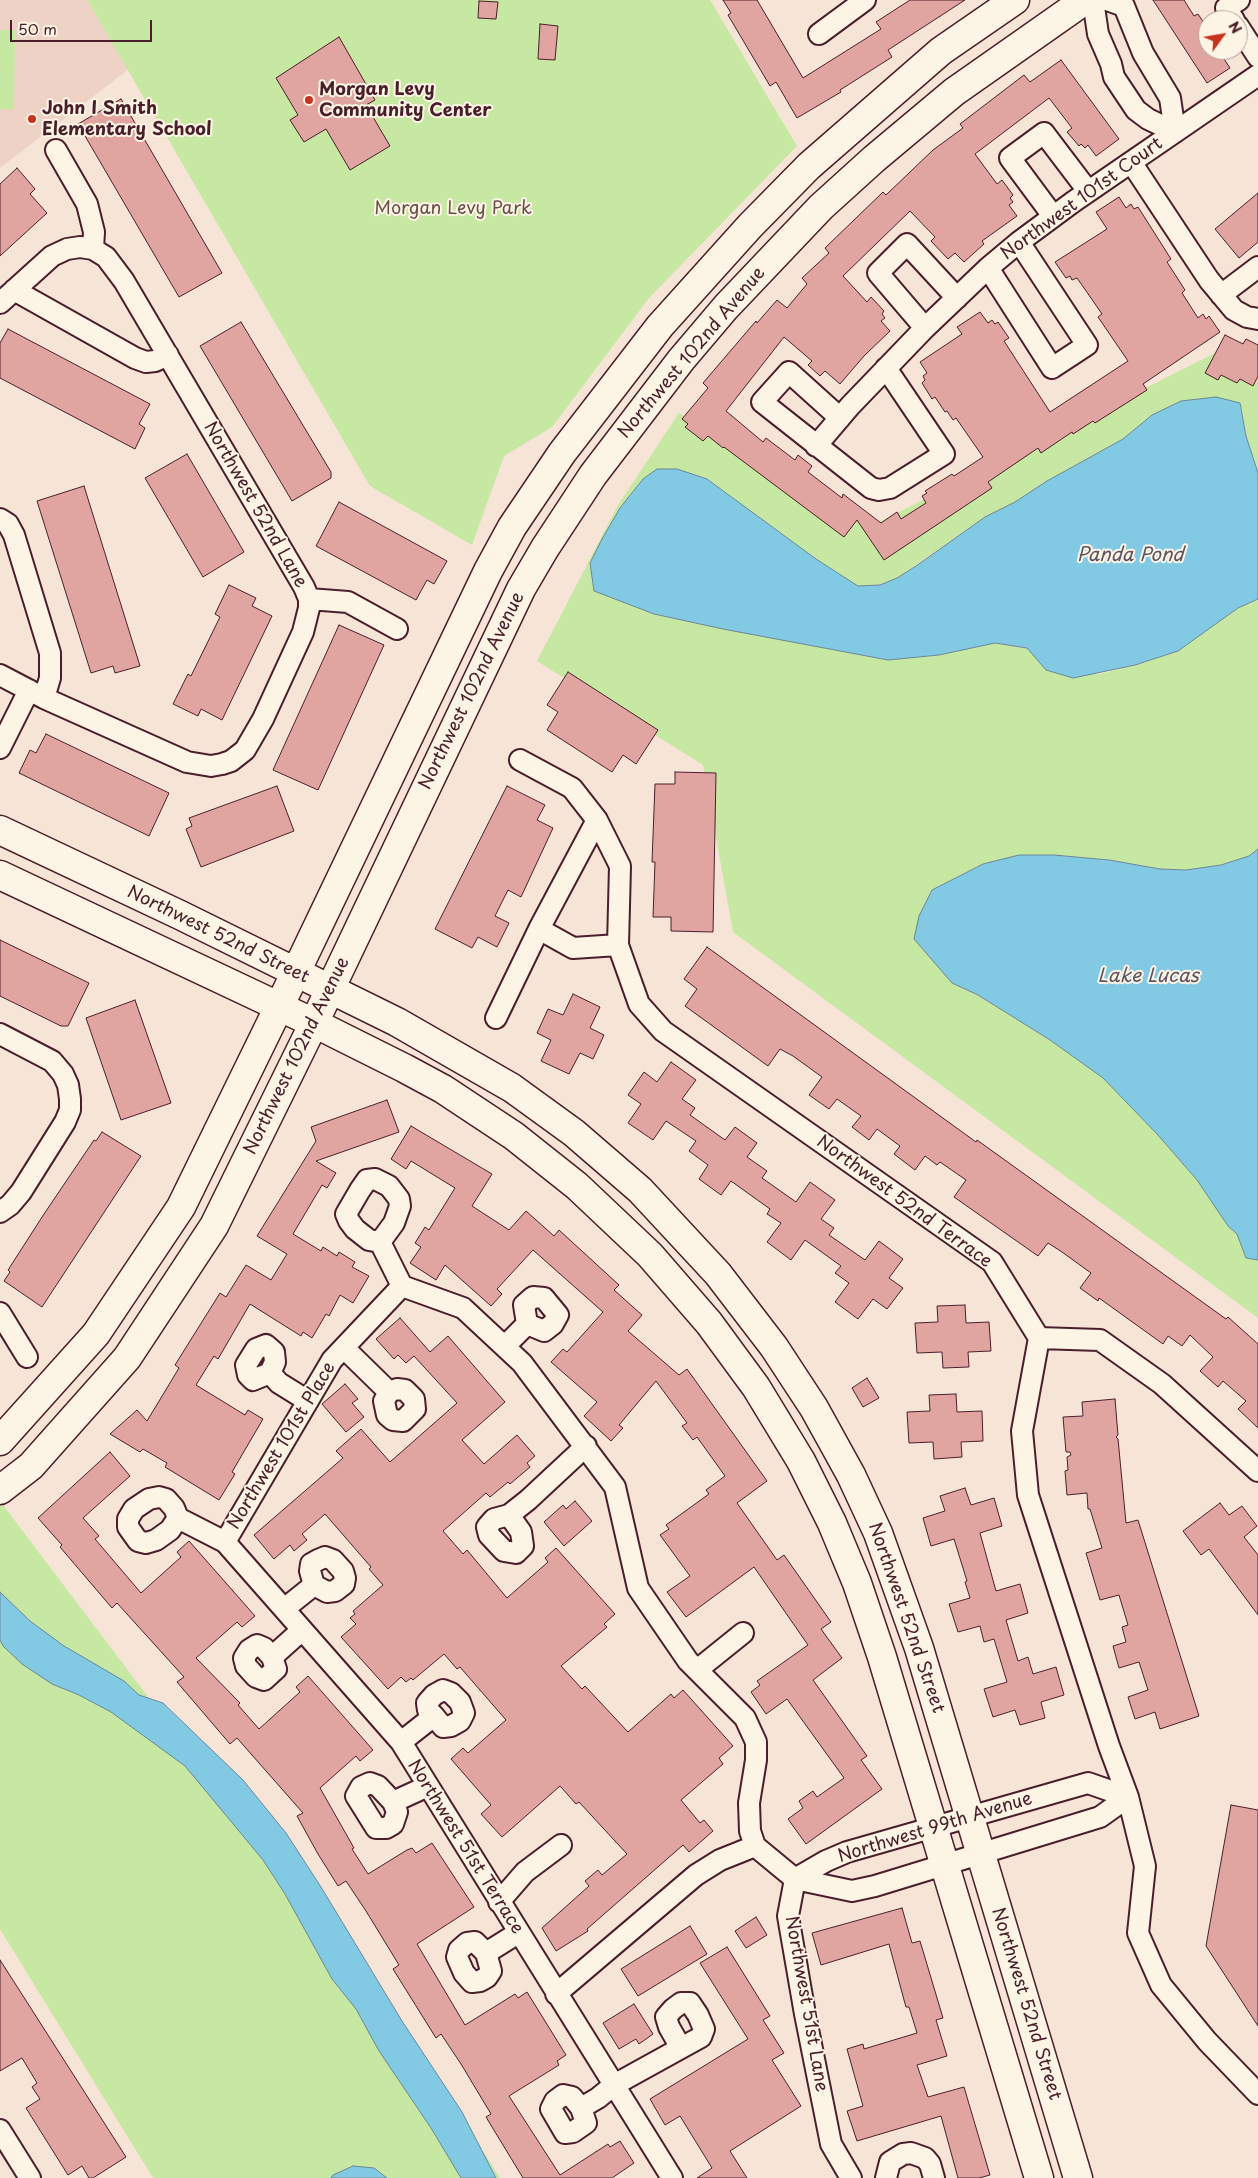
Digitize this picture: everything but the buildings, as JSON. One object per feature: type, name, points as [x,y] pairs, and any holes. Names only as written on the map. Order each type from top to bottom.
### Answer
[{"type":"street","points":[[819,34],[865,0]]},
{"type":"street","points":[[0,1441],[96,1334],[181,1207],[488,571],[512,527],[589,415],[660,326],[750,226],[809,166],[941,51],[1015,0]]},
{"type":"street","name":"Northwest 102nd Avenue","points":[[0,1490],[31,1466],[132,1350],[214,1226],[314,1023],[521,588],[545,548],[619,439],[726,307],[828,201],[874,158],[954,92],[1085,0]]},
{"type":"street","points":[[1092,0],[1098,34],[1111,64],[1125,75],[1135,88],[1145,104],[1147,116],[1175,132]]},
{"type":"street","points":[[1107,0],[1124,6],[1142,53],[1170,98],[1175,132]]},
{"type":"street","points":[[1227,10],[1226,8],[1239,0]]},
{"type":"street","points":[[1248,42],[1258,57]]},
{"type":"street","name":"Northwest 101st Court","points":[[816,446],[886,368],[925,328],[988,268],[1019,242],[1088,191],[1258,76]]},
{"type":"street","points":[[1053,216],[1010,158],[1044,133],[1088,191]]},
{"type":"street","points":[[56,150],[87,204],[94,232],[92,249],[67,249],[52,256],[7,296],[135,358],[146,362],[155,361],[168,355]]},
{"type":"street","points":[[1132,162],[1199,267],[1221,295],[1234,310],[1247,317],[1258,319]]},
{"type":"street","points":[[988,268],[1052,368],[1087,345],[1019,242]]},
{"type":"street","points":[[925,328],[878,273],[907,244],[957,298]]},
{"type":"street","name":"Northwest 52nd Lane","points":[[92,249],[106,257],[116,270],[304,587],[308,599],[348,602],[397,629]]},
{"type":"street","points":[[1221,295],[1258,267]]},
{"type":"street","points":[[840,418],[789,372],[762,402],[863,483],[879,490],[897,484],[944,454],[886,368]]},
{"type":"street","points":[[0,519],[8,524],[14,535],[50,653],[50,678],[36,694],[0,748]]},
{"type":"street","points":[[1,679],[187,762],[199,766],[222,764],[231,761],[245,750],[263,719],[303,632],[309,608],[308,599]]},
{"type":"street","name":"Northwest 52nd Terrace","points":[[520,760],[572,788],[597,820],[620,866],[618,945],[639,1004],[663,1031],[992,1262],[1039,1338]]},
{"type":"street","points":[[496,1018],[539,929],[597,820]]},
{"type":"street","name":"Northwest 52nd Street","points":[[0,830],[180,915],[295,974],[330,989],[426,1037],[512,1088],[574,1133],[640,1190],[718,1274],[742,1304],[796,1379],[833,1442],[864,1502],[895,1577],[922,1657],[1078,2178]]},
{"type":"street","name":"Northwest 52nd Street","points":[[0,875],[314,1023],[404,1068],[481,1114],[541,1157],[616,1221],[680,1287],[756,1387],[801,1460],[845,1552],[870,1618],[1040,2178]]},
{"type":"street","points":[[539,929],[573,948],[618,945]]},
{"type":"street","points":[[0,1034],[52,1061],[63,1074],[68,1085],[70,1110],[65,1122],[21,1192],[0,1212]]},
{"type":"street","points":[[380,1242],[402,1286],[463,1308],[522,1363],[615,1486],[638,1588],[688,1661],[744,1718],[756,1742],[756,1760],[749,1803],[750,1832],[755,1846],[794,1880]]},
{"type":"street","name":"Northwest 101st Place","points":[[225,1542],[332,1360],[402,1286]]},
{"type":"street","points":[[0,1313],[27,1357]]},
{"type":"street","points":[[505,1346],[526,1324]]},
{"type":"street","points":[[1258,1471],[1162,1384],[1100,1340],[1039,1338],[1022,1431],[1028,1495],[1109,1746],[1128,1797],[1145,1866],[1138,1933],[1161,1986],[1207,2041],[1258,2094]]},
{"type":"street","points":[[344,1348],[389,1392]]},
{"type":"street","points":[[270,1373],[279,1383],[308,1401]]},
{"type":"street","points":[[801,1460],[833,1442]]},
{"type":"street","points":[[509,1515],[528,1500],[586,1446]]},
{"type":"street","points":[[178,1518],[225,1542]]},
{"type":"street","name":"Northwest 51st Terrace","points":[[225,1542],[401,1742],[672,2178]]},
{"type":"street","points":[[284,1609],[314,1585]]},
{"type":"street","points":[[272,1657],[302,1630]]},
{"type":"street","points":[[697,1670],[743,1633]]},
{"type":"street","points":[[401,1742],[434,1716]]},
{"type":"street","name":"Northwest 99th Avenue","points":[[794,1880],[826,1861],[847,1852],[934,1829],[1088,1783],[1128,1797]]},
{"type":"street","points":[[393,1802],[428,1786]]},
{"type":"street","name":"Northwest 99th Avenue","points":[[794,1880],[852,1891],[1100,1818],[1128,1797]]},
{"type":"street","points":[[499,1902],[525,1872],[561,1845]]},
{"type":"street","points":[[556,1994],[696,1875],[720,1860],[755,1846]]},
{"type":"street","name":"Northwest 51st Lane","points":[[794,1880],[788,1916],[805,2014],[831,2144],[852,2178]]},
{"type":"street","points":[[486,1953],[518,1933]]},
{"type":"street","points":[[581,2108],[614,2085],[681,2048]]},
{"type":"street","points":[[0,2130],[30,2178]]},
{"type":"street","points":[[886,2178],[890,2162],[903,2154],[911,2153],[925,2158],[930,2164],[934,2178]]},
{"type":"shaded area","name":"John I Smith Elementary School","points":[[0,0],[87,0],[129,69],[0,168]]},
{"type":"green space","name":"Morgan Levy Park","points":[[87,0],[710,0],[797,146],[649,298],[552,427],[504,456],[472,545],[370,486]]},
{"type":"green space","points":[[0,30],[15,30],[14,110],[0,109]]},
{"type":"green space","points":[[1225,348],[1258,377],[1258,473],[1246,436],[1240,403],[1152,415],[1123,439],[1047,481],[1015,502],[985,517],[897,578],[880,585],[858,586],[816,559],[707,479],[643,479],[620,508],[590,563],[594,591],[654,614],[888,660],[939,655],[995,643],[1027,648],[1046,670],[1100,674],[1178,651],[1238,608],[1258,599],[1258,849],[1249,856],[1221,865],[1186,870],[1160,869],[1109,860],[1083,859],[983,864],[932,890],[952,983],[978,995],[1050,1040],[1103,1078],[1157,1134],[1197,1180],[1228,1226],[1237,1234],[1246,1258],[1258,1260],[1258,1318],[733,932],[703,765],[537,661],[618,505],[679,413],[871,526]]},
{"type":"green space","points":[[0,1501],[442,2086],[500,2178],[153,2178],[0,1929]]},
{"type":"water","name":"Panda Pond","points":[[1216,397],[1240,403],[1246,436],[1258,473],[1258,599],[1238,608],[1178,651],[1135,665],[1073,678],[1046,670],[1027,648],[995,643],[939,655],[888,660],[654,614],[594,591],[590,563],[602,539],[620,508],[643,479],[657,469],[677,469],[707,479],[816,559],[858,586],[880,585],[897,578],[916,566],[985,517],[1015,502],[1047,481],[1123,439],[1152,415],[1181,401]]},
{"type":"water","name":"Lake Lucas","points":[[1258,849],[1258,1260],[1246,1258],[1237,1234],[1228,1226],[1197,1180],[1157,1134],[1103,1078],[1050,1040],[978,995],[952,983],[914,939],[919,916],[932,890],[983,864],[1019,855],[1054,855],[1109,860],[1160,869],[1186,870],[1221,865],[1249,856]]},
{"type":"water","points":[[0,1592],[30,1621],[64,1646],[124,1681],[139,1695],[163,1703],[243,1780],[286,1833],[321,1887],[402,2021],[462,2112],[496,2178],[461,2178],[431,2128],[379,2051],[356,2009],[332,1979],[285,1894],[263,1860],[185,1766],[111,1712],[79,1695],[52,1684],[22,1664],[3,1646],[0,1640]]},
{"type":"water","points":[[353,2166],[374,2168],[387,2178],[331,2178],[333,2175]]},
{"type":"place","name":"Morgan Levy Community Center","points":[[309,100]]},
{"type":"place","name":"John I Smith Elementary School","points":[[32,119]]}]
